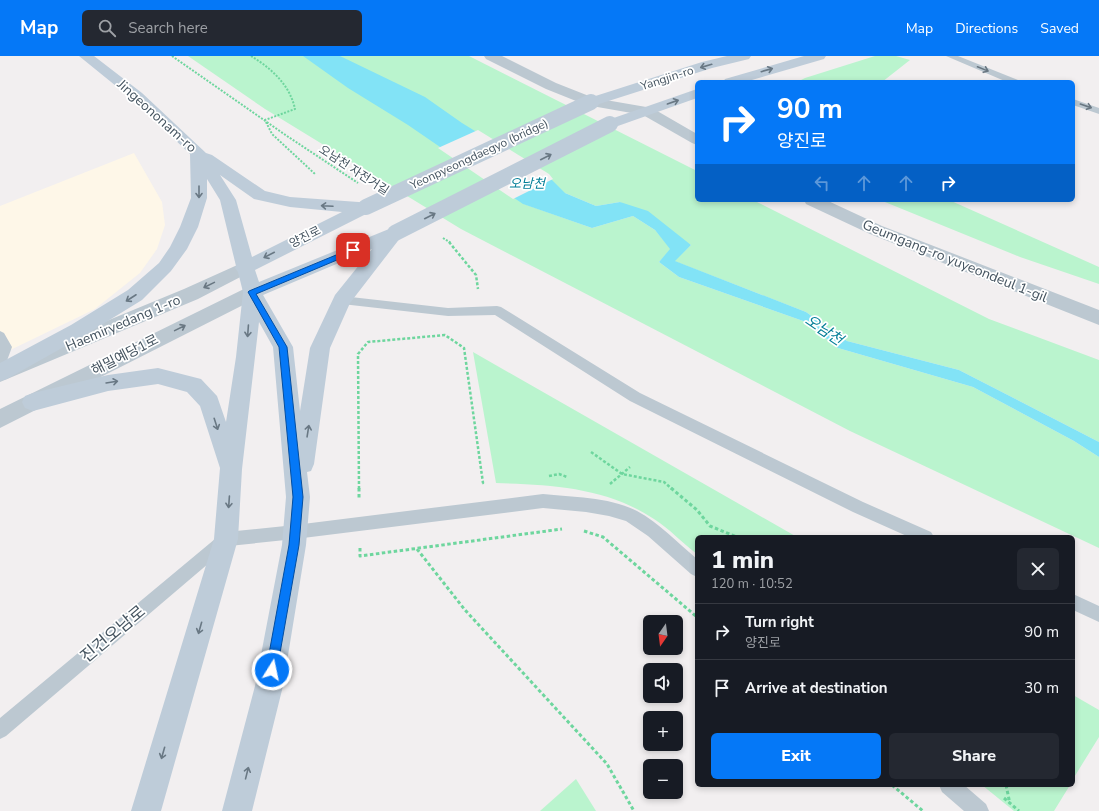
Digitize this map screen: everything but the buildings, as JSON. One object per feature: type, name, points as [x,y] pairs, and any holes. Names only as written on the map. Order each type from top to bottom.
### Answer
[{"type":"main road","name":"Jingeononam-ro","points":[[86,56],[137,96],[198,153],[228,200],[244,268],[252,292],[283,347],[298,497],[295,532],[269,686],[237,811]]},
{"type":"main road","name":"Yangjin-ro","points":[[591,102],[707,65],[744,56]]},
{"type":"main road","points":[[737,80],[819,56]]},
{"type":"main road","name":"Yangjin-ro","points":[[395,233],[610,124],[695,95]]},
{"type":"main road","name":"Yeonpyeongdaegyo (bridge)","points":[[366,207],[591,102]]},
{"type":"main road","points":[[198,153],[260,195],[290,202],[326,206],[366,207]]},
{"type":"main road","points":[[0,374],[78,330],[135,295],[165,267],[178,249],[189,227],[199,198],[198,153]]},
{"type":"main road","name":"양진로","points":[[244,268],[366,207]]},
{"type":"main road","points":[[146,811],[226,539],[231,469],[246,357],[252,292],[395,233]]},
{"type":"main road","points":[[298,497],[320,348],[342,300],[395,233]]},
{"type":"main road","points":[[33,402],[108,383],[158,376],[194,385],[209,402],[231,469]]},
{"type":"street","points":[[491,56],[551,86],[591,102],[647,111],[695,139]]},
{"type":"street","name":"Geumgang-ro yuyeondeul 1-gil","points":[[816,202],[876,230],[1099,318]]},
{"type":"street","name":"Haemiryedang 1-ro","points":[[0,374],[191,294],[244,268]]},
{"type":"street","name":"해밀예당1로","points":[[0,419],[252,292]]},
{"type":"lane","points":[[950,56],[1010,80]]},
{"type":"lane","points":[[1075,103],[1099,111]]},
{"type":"lane","points":[[342,300],[448,312],[497,310],[636,397],[858,507],[921,535]]},
{"type":"lane","points":[[0,336],[6,347],[0,362]]},
{"type":"lane","points":[[226,539],[295,532],[543,501],[586,505],[608,509],[631,516],[652,531],[695,568]]},
{"type":"lane","name":"진건오남로","points":[[0,730],[226,539]]},
{"type":"lane","points":[[1075,603],[1099,614]]},
{"type":"lane","points":[[951,787],[979,811]]},
{"type":"path","name":"오남천 자전거길","points":[[172,56],[360,185]]},
{"type":"path","points":[[251,56],[278,77],[290,91],[295,103],[295,109],[265,120],[272,134],[315,174]]},
{"type":"path","points":[[439,235],[452,244],[476,275],[478,290],[448,312]]},
{"type":"path","points":[[475,484],[482,483],[464,348],[445,335],[368,342],[358,354],[360,556],[563,528]]},
{"type":"path","points":[[591,452],[622,474],[664,482],[697,510],[710,526],[731,535]]},
{"type":"path","points":[[609,484],[630,468]]},
{"type":"path","points":[[359,499],[366,498]]},
{"type":"path","points":[[582,530],[603,537],[695,615]]},
{"type":"path","points":[[417,548],[465,610],[607,764],[634,811]]},
{"type":"path","points":[[894,787],[923,811]]},
{"type":"path","points":[[1006,787],[1010,804]]},
{"type":"shaded area","points":[[134,153],[162,202],[165,225],[157,249],[140,273],[95,309],[0,355],[0,206]]},
{"type":"green space","points":[[188,56],[469,56],[695,170],[695,202],[757,202],[989,319],[1099,360],[1099,442],[959,370],[847,341],[806,312],[674,261],[691,245],[620,202],[596,206],[565,193],[524,204],[592,228],[633,216],[655,230],[671,249],[659,262],[679,277],[806,322],[838,348],[973,387],[1074,441],[1099,457],[1099,548],[1075,537],[1075,535],[1071,535],[850,431],[461,229],[265,109]]},
{"type":"green space","points":[[875,56],[896,56],[910,60],[885,80],[801,80]]},
{"type":"green space","points":[[885,202],[953,202],[1099,267],[1099,284],[1020,257]]},
{"type":"green space","points":[[473,352],[793,535],[695,535],[695,552],[654,519],[636,508],[617,500],[598,494],[558,487],[496,483]]},
{"type":"green space","points":[[1075,696],[1099,710],[1099,737],[1075,776]]},
{"type":"green space","points":[[576,779],[596,811],[540,811]]},
{"type":"green space","points":[[984,787],[1069,787],[1054,811],[1014,811]]},
{"type":"water","name":"오남천","points":[[303,56],[340,56],[425,97],[462,123],[548,176],[565,193],[596,206],[620,202],[648,211],[691,245],[675,261],[806,312],[847,341],[959,370],[1099,442],[1099,457],[1074,441],[973,387],[838,348],[806,322],[679,277],[659,262],[670,249],[655,230],[633,216],[592,228],[523,204],[408,125],[348,88]]},
{"type":"pier","points":[[478,130],[549,174],[553,179],[513,199],[438,148]]},
{"type":"route","points":[[272,670],[294,545],[298,497],[283,347],[252,292],[353,250]]}]
